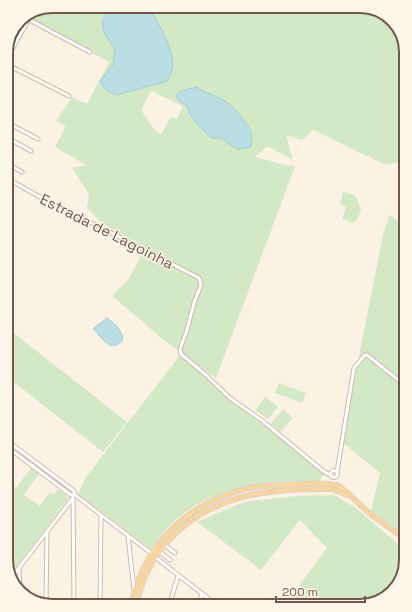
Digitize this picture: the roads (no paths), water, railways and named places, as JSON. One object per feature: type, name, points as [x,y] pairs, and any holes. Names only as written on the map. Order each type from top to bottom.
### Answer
[{"type":"main road","points":[[132,599],[142,569],[151,553],[171,530],[198,509],[216,499],[246,489],[275,485],[314,483],[334,486],[353,497],[368,512],[399,534]]},
{"type":"main road","points":[[138,599],[145,576],[164,545],[198,515],[236,498],[334,486]]},
{"type":"main road","points":[[171,530],[172,533],[175,534]]},
{"type":"street","points":[[30,20],[90,52]]},
{"type":"street","points":[[13,47],[27,22]]},
{"type":"street","points":[[13,68],[69,96]]},
{"type":"street","points":[[13,126],[38,139]]},
{"type":"street","points":[[13,141],[31,151]]},
{"type":"street","points":[[13,166],[22,172]]},
{"type":"street","name":"Estrada de Lagoinha","points":[[13,182],[67,212],[96,224],[198,277],[201,282],[200,288],[180,349],[181,354],[230,398],[264,422],[323,472],[331,476]]},
{"type":"street","points":[[334,486],[354,368],[367,355],[399,380]]},
{"type":"street","points":[[13,445],[74,492],[74,599]]},
{"type":"street","points":[[13,451],[151,553]]},
{"type":"street","points":[[334,486],[330,472],[333,470],[337,473]]},
{"type":"street","points":[[331,476],[335,477],[337,473]]},
{"type":"street","points":[[15,572],[74,497]]},
{"type":"street","points":[[100,599],[101,515]]},
{"type":"street","points":[[46,598],[48,531]]},
{"type":"street","points":[[128,536],[134,590]]},
{"type":"street","points":[[164,545],[175,553]]},
{"type":"street","points":[[160,552],[170,560]]},
{"type":"street","points":[[156,557],[209,599]]},
{"type":"street","points":[[19,567],[20,582]]},
{"type":"street","points":[[171,599],[178,576]]},
{"type":"street","points":[[200,599],[202,594]]},
{"type":"water","points":[[106,13],[152,13],[166,38],[172,57],[172,70],[167,81],[117,95],[107,91],[100,81],[113,65],[115,49],[107,38],[103,28],[104,18]]},
{"type":"water","points":[[197,87],[223,100],[236,111],[251,132],[251,147],[237,149],[221,138],[211,138],[197,124],[191,116],[187,106],[178,100],[176,95],[180,91]]},
{"type":"water","points":[[107,318],[117,326],[123,337],[121,342],[118,344],[108,344],[93,329]]}]
